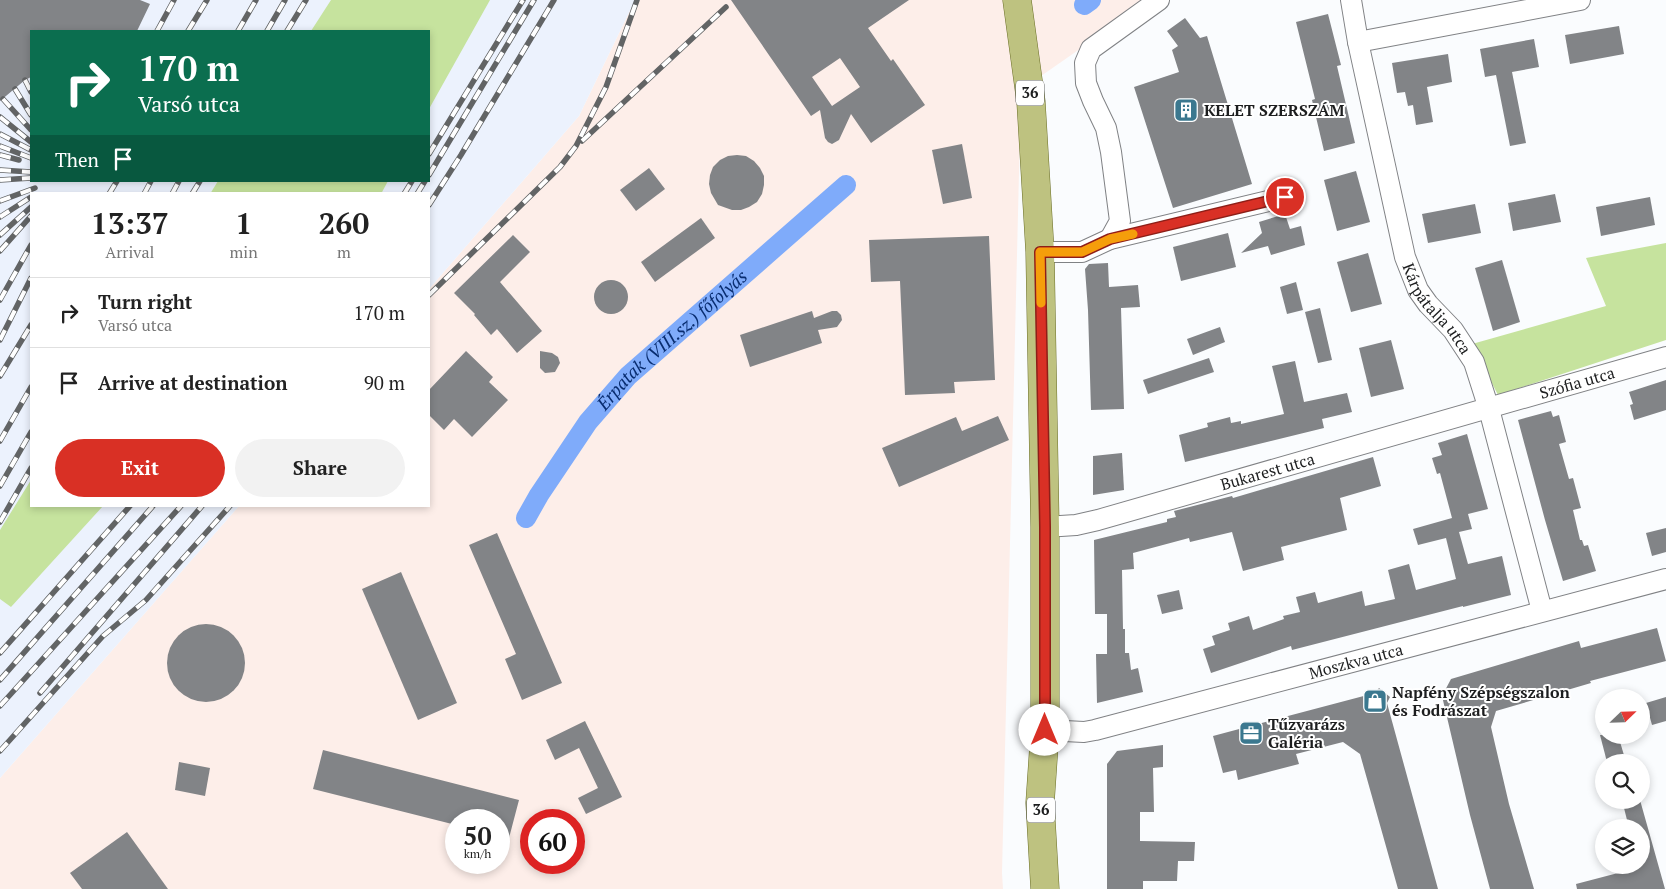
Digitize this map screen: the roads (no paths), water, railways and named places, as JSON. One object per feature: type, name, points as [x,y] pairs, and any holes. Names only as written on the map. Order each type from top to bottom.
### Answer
[{"type":"main road","name":"36","points":[[1017,0],[1031,102],[1040,252],[1045,527],[1045,730],[1040,802],[1045,889]]},
{"type":"street","points":[[1110,239],[1120,221],[1111,152],[1106,128],[1086,83],[1085,63],[1090,49],[1159,0]]},
{"type":"street","name":"Kárpátalja utca","points":[[1351,0],[1358,42],[1405,257],[1418,290],[1428,304],[1453,330],[1474,362],[1489,409],[1542,611]]},
{"type":"street","points":[[1358,42],[1580,0]]},
{"type":"street","points":[[1040,252],[1082,252],[1110,239],[1285,197]]},
{"type":"street","name":"Szófia utca","points":[[1489,409],[1666,358]]},
{"type":"street","name":"Bukarest utca","points":[[1045,527],[1076,525],[1098,520],[1489,409]]},
{"type":"street","name":"Moszkva utca","points":[[1045,730],[1084,732],[1095,730],[1666,579]]},
{"type":"waterway","name":"Érpatak (VIII.sz.) főfolyás","points":[[1084,5],[1091,0]]},
{"type":"waterway","name":"Érpatak (VIII.sz.) főfolyás","points":[[526,518],[539,495],[588,422],[628,376],[846,185]]},
{"type":"railway","points":[[158,30],[174,0]]},
{"type":"railway","points":[[189,30],[207,0]]},
{"type":"railway","points":[[239,30],[256,0]]},
{"type":"railway","points":[[268,30],[285,0]]},
{"type":"railway","points":[[288,30],[306,0]]},
{"type":"railway","points":[[430,152],[523,0]]},
{"type":"railway","points":[[430,173],[534,0]]},
{"type":"railway","points":[[430,203],[554,0]]},
{"type":"railway","points":[[430,294],[560,167],[576,146],[606,87],[637,0]]},
{"type":"railway","points":[[582,141],[726,7]]},
{"type":"railway","points":[[25,80],[30,90]]},
{"type":"railway","points":[[15,89],[30,113]]},
{"type":"railway","points":[[3,99],[30,129]]},
{"type":"railway","points":[[0,117],[30,141]]},
{"type":"railway","points":[[0,134],[30,149]]},
{"type":"railway","points":[[0,146],[30,158]]},
{"type":"railway","points":[[0,155],[19,160]]},
{"type":"railway","points":[[0,170],[30,172]]},
{"type":"railway","points":[[0,180],[30,178]]},
{"type":"railway","points":[[110,192],[116,182]]},
{"type":"railway","points":[[145,192],[150,182]]},
{"type":"railway","points":[[173,192],[178,182]]},
{"type":"railway","points":[[193,192],[199,182]]},
{"type":"railway","points":[[405,192],[411,182]]},
{"type":"railway","points":[[418,192],[424,182]]},
{"type":"railway","points":[[0,201],[35,188]]},
{"type":"railway","points":[[0,217],[30,198]]},
{"type":"railway","points":[[0,235],[30,208]]},
{"type":"railway","points":[[0,251],[30,217]]},
{"type":"railway","points":[[0,300],[30,247]]},
{"type":"railway","points":[[0,340],[30,280]]},
{"type":"railway","points":[[0,376],[30,327]]},
{"type":"railway","points":[[0,441],[30,389]]},
{"type":"railway","points":[[0,486],[30,434]]},
{"type":"railway","points":[[0,522],[30,470]]},
{"type":"railway","points":[[0,653],[129,507]]},
{"type":"railway","points":[[0,680],[152,507]]},
{"type":"railway","points":[[0,706],[180,507]]},
{"type":"railway","points":[[40,693],[201,507]]},
{"type":"railway","points":[[0,751],[103,636],[146,600],[229,507]]},
{"type":"place","name":"KELET SZERSZÁM","points":[[1186,110]]},
{"type":"place","name":"Napfény Szépségszalon és Fodrászat","points":[[1375,701]]},
{"type":"place","name":"Tűzvarázs Galéria","points":[[1251,733]]}]
